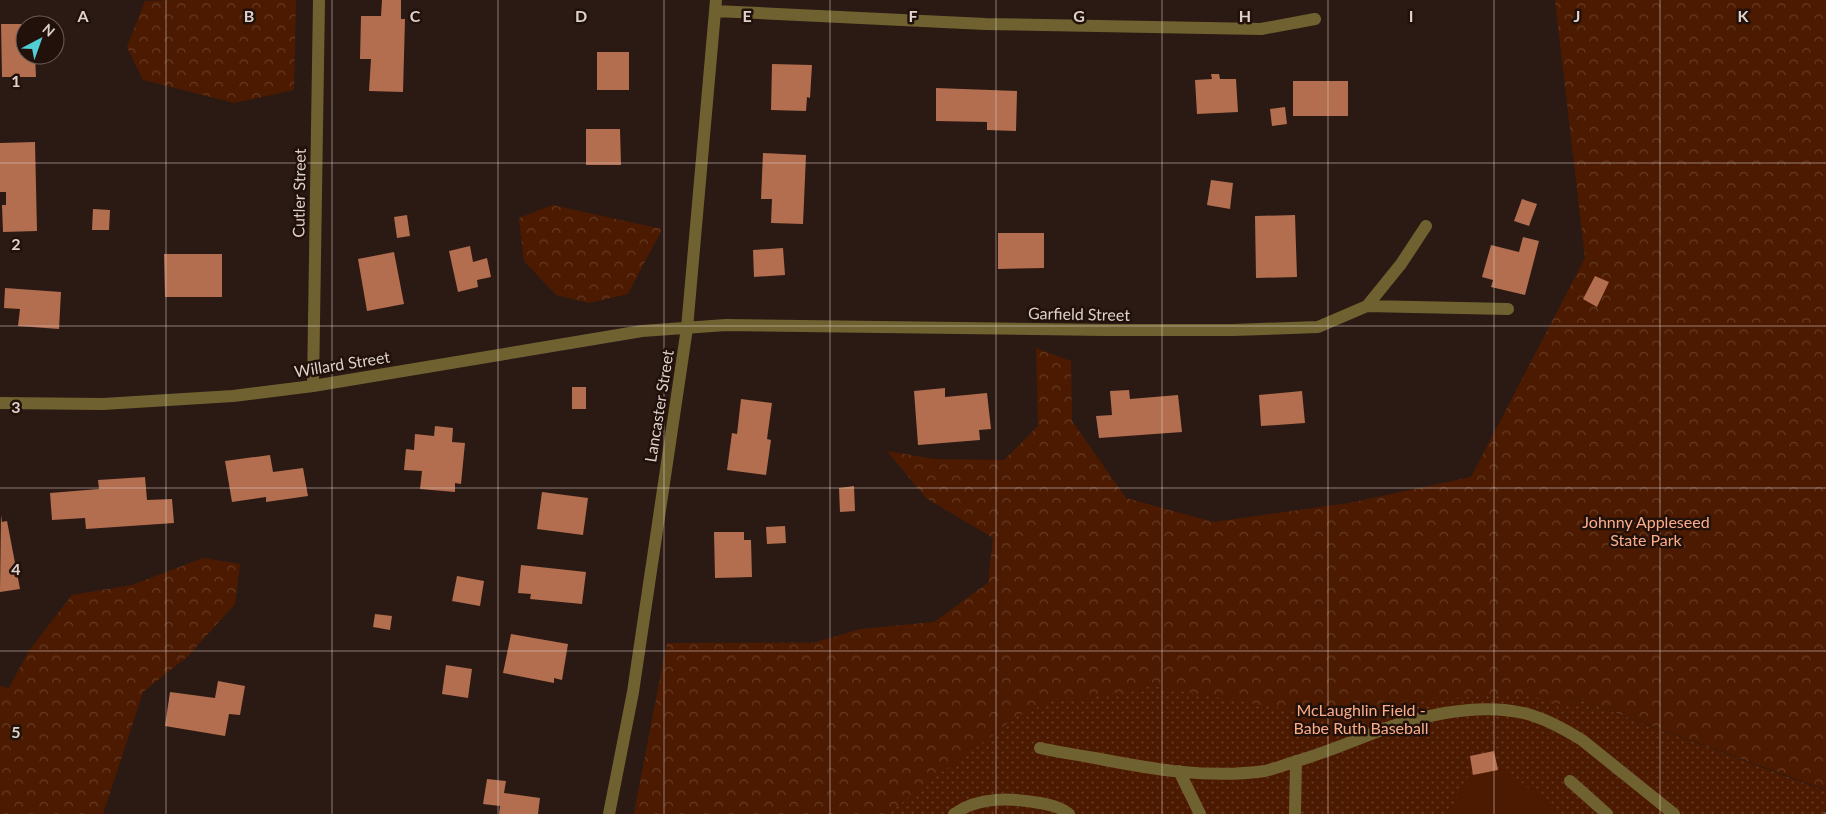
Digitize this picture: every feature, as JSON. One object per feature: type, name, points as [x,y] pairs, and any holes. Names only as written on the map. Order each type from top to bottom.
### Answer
[{"type":"street","name":"Cutler Street","points":[[313,386],[319,0]]},
{"type":"street","points":[[716,5],[984,24],[1261,29],[1315,19]]},
{"type":"street","name":"Lancaster Street","points":[[609,814],[633,692],[687,328],[716,5]]},
{"type":"street","name":"Garfield Street","points":[[687,328],[726,325],[1106,330],[1232,330],[1318,327],[1367,306],[1401,264],[1426,226]]},
{"type":"street","points":[[1367,306],[1508,309]]},
{"type":"street","name":"Willard Street","points":[[0,403],[103,404],[233,396],[313,386],[642,331],[687,328]]},
{"type":"street","points":[[1040,748],[1136,766],[1198,774],[1249,772],[1266,770],[1334,750],[1394,726],[1418,719],[1462,711],[1496,710],[1530,715],[1553,723],[1582,740],[1674,814]]},
{"type":"street","points":[[1295,814],[1296,761]]},
{"type":"street","points":[[1179,771],[1200,814]]},
{"type":"street","points":[[1570,781],[1608,814]]},
{"type":"street","points":[[954,814],[975,804],[1015,798],[1056,806],[1069,814]]},
{"type":"green space","points":[[296,0],[294,90],[234,103],[143,80],[127,47],[145,1]]},
{"type":"green space","name":"Johnny Appleseed State Park","points":[[1555,0],[1826,0],[1826,790],[1573,697],[1574,708],[1524,694],[1415,700],[1307,713],[1152,686],[1073,701],[1063,696],[1015,717],[888,814],[634,814],[667,643],[813,643],[860,629],[934,622],[988,583],[993,538],[926,498],[887,451],[934,459],[1004,460],[1038,426],[1036,348],[1071,361],[1072,421],[1126,498],[1213,522],[1349,503],[1471,477],[1585,258]]},
{"type":"green space","points":[[552,205],[662,229],[628,294],[589,303],[556,295],[524,261],[519,218]]},
{"type":"green space","points":[[203,558],[240,564],[235,604],[188,656],[143,692],[103,814],[0,814],[0,686],[9,688],[28,652],[72,595],[132,585]]},
{"type":"green space","name":"McLaughlin Field - Babe Ruth Baseball","points":[[1392,630],[1826,791],[1826,814],[634,814],[667,643],[1235,642]]},
{"type":"green space","points":[[1505,769],[1560,814],[1448,814],[1469,775]]},
{"type":"building","points":[[382,0],[401,0],[401,19],[405,19],[403,92],[369,91],[371,59],[360,59],[361,16],[381,16]]},
{"type":"building","points":[[1,24],[15,24],[15,65],[35,65],[36,77],[2,77]]},
{"type":"building","points":[[597,52],[629,52],[629,90],[597,90]]},
{"type":"building","points":[[772,64],[812,65],[810,98],[807,97],[806,111],[771,110]]},
{"type":"building","points":[[1211,74],[1219,74],[1220,79],[1236,79],[1238,112],[1197,114],[1195,80],[1212,79]]},
{"type":"building","points":[[1293,81],[1348,81],[1348,116],[1293,116]]},
{"type":"building","points":[[936,88],[1017,91],[1016,131],[987,130],[987,122],[936,121]]},
{"type":"building","points":[[1285,107],[1287,124],[1272,126],[1270,109]]},
{"type":"building","points":[[586,129],[620,129],[621,165],[586,165]]},
{"type":"building","points":[[35,142],[37,231],[3,232],[2,205],[6,205],[6,192],[0,192],[0,143]]},
{"type":"building","points":[[763,153],[806,155],[803,224],[771,223],[772,199],[761,199]]},
{"type":"building","points":[[1211,180],[1233,183],[1230,209],[1207,205]]},
{"type":"building","points":[[1522,199],[1537,204],[1529,226],[1514,221]]},
{"type":"building","points":[[93,209],[110,210],[109,230],[92,230]]},
{"type":"building","points":[[407,215],[410,236],[397,238],[394,217]]},
{"type":"building","points":[[1295,215],[1297,277],[1256,278],[1255,216]]},
{"type":"building","points":[[998,233],[1044,233],[1044,268],[998,269]]},
{"type":"building","points":[[1523,237],[1539,241],[1525,295],[1491,287],[1493,280],[1482,277],[1491,245],[1519,252]]},
{"type":"building","points":[[470,246],[473,262],[487,258],[491,277],[477,280],[478,287],[458,292],[449,251]]},
{"type":"building","points":[[783,248],[785,275],[754,277],[753,250]]},
{"type":"building","points":[[394,252],[404,304],[367,311],[358,259]]},
{"type":"building","points":[[164,254],[222,254],[222,297],[165,297]]},
{"type":"building","points":[[1595,276],[1609,282],[1597,307],[1583,299]]},
{"type":"building","points":[[5,288],[61,292],[59,329],[18,326],[20,309],[4,308]]},
{"type":"building","points":[[572,387],[586,387],[586,409],[572,409]]},
{"type":"building","points":[[945,388],[945,397],[987,393],[991,429],[979,430],[980,440],[918,445],[914,391]]},
{"type":"building","points":[[1129,390],[1130,399],[1178,395],[1182,432],[1099,438],[1096,416],[1112,415],[1110,391]]},
{"type":"building","points":[[1302,391],[1305,423],[1261,426],[1259,395]]},
{"type":"building","points":[[741,399],[772,403],[767,439],[771,440],[766,475],[727,470],[732,433],[737,434]]},
{"type":"building","points":[[435,426],[453,428],[452,442],[465,443],[461,484],[455,483],[455,492],[420,489],[422,471],[404,470],[406,449],[414,450],[415,434],[434,436]]},
{"type":"building","points":[[270,455],[273,472],[303,468],[308,496],[266,502],[266,497],[232,502],[225,461]]},
{"type":"building","points":[[145,477],[147,500],[172,499],[174,523],[86,529],[85,518],[52,520],[50,493],[99,489],[98,480]]},
{"type":"building","points":[[854,486],[855,511],[840,512],[839,488]]},
{"type":"building","points":[[542,492],[588,498],[583,535],[537,529]]},
{"type":"building","points":[[1,515],[2,522],[7,521],[20,589],[0,592]]},
{"type":"building","points":[[785,526],[786,543],[767,544],[766,527]]},
{"type":"building","points":[[714,532],[744,532],[744,540],[751,540],[752,577],[715,578]]},
{"type":"building","points":[[521,565],[586,572],[582,604],[530,599],[531,594],[518,593]]},
{"type":"building","points":[[457,576],[484,581],[480,606],[452,601]]},
{"type":"building","points":[[375,614],[392,616],[390,630],[373,627]]},
{"type":"building","points":[[511,634],[568,644],[562,680],[554,678],[554,683],[503,673]]},
{"type":"building","points":[[446,665],[472,669],[468,698],[442,694]]},
{"type":"building","points":[[218,681],[245,686],[240,715],[229,714],[225,736],[165,726],[170,692],[215,698]]},
{"type":"building","points":[[1494,751],[1498,770],[1473,775],[1470,756]]},
{"type":"building","points":[[487,779],[506,781],[504,793],[540,798],[538,814],[499,814],[500,806],[483,804]]}]
